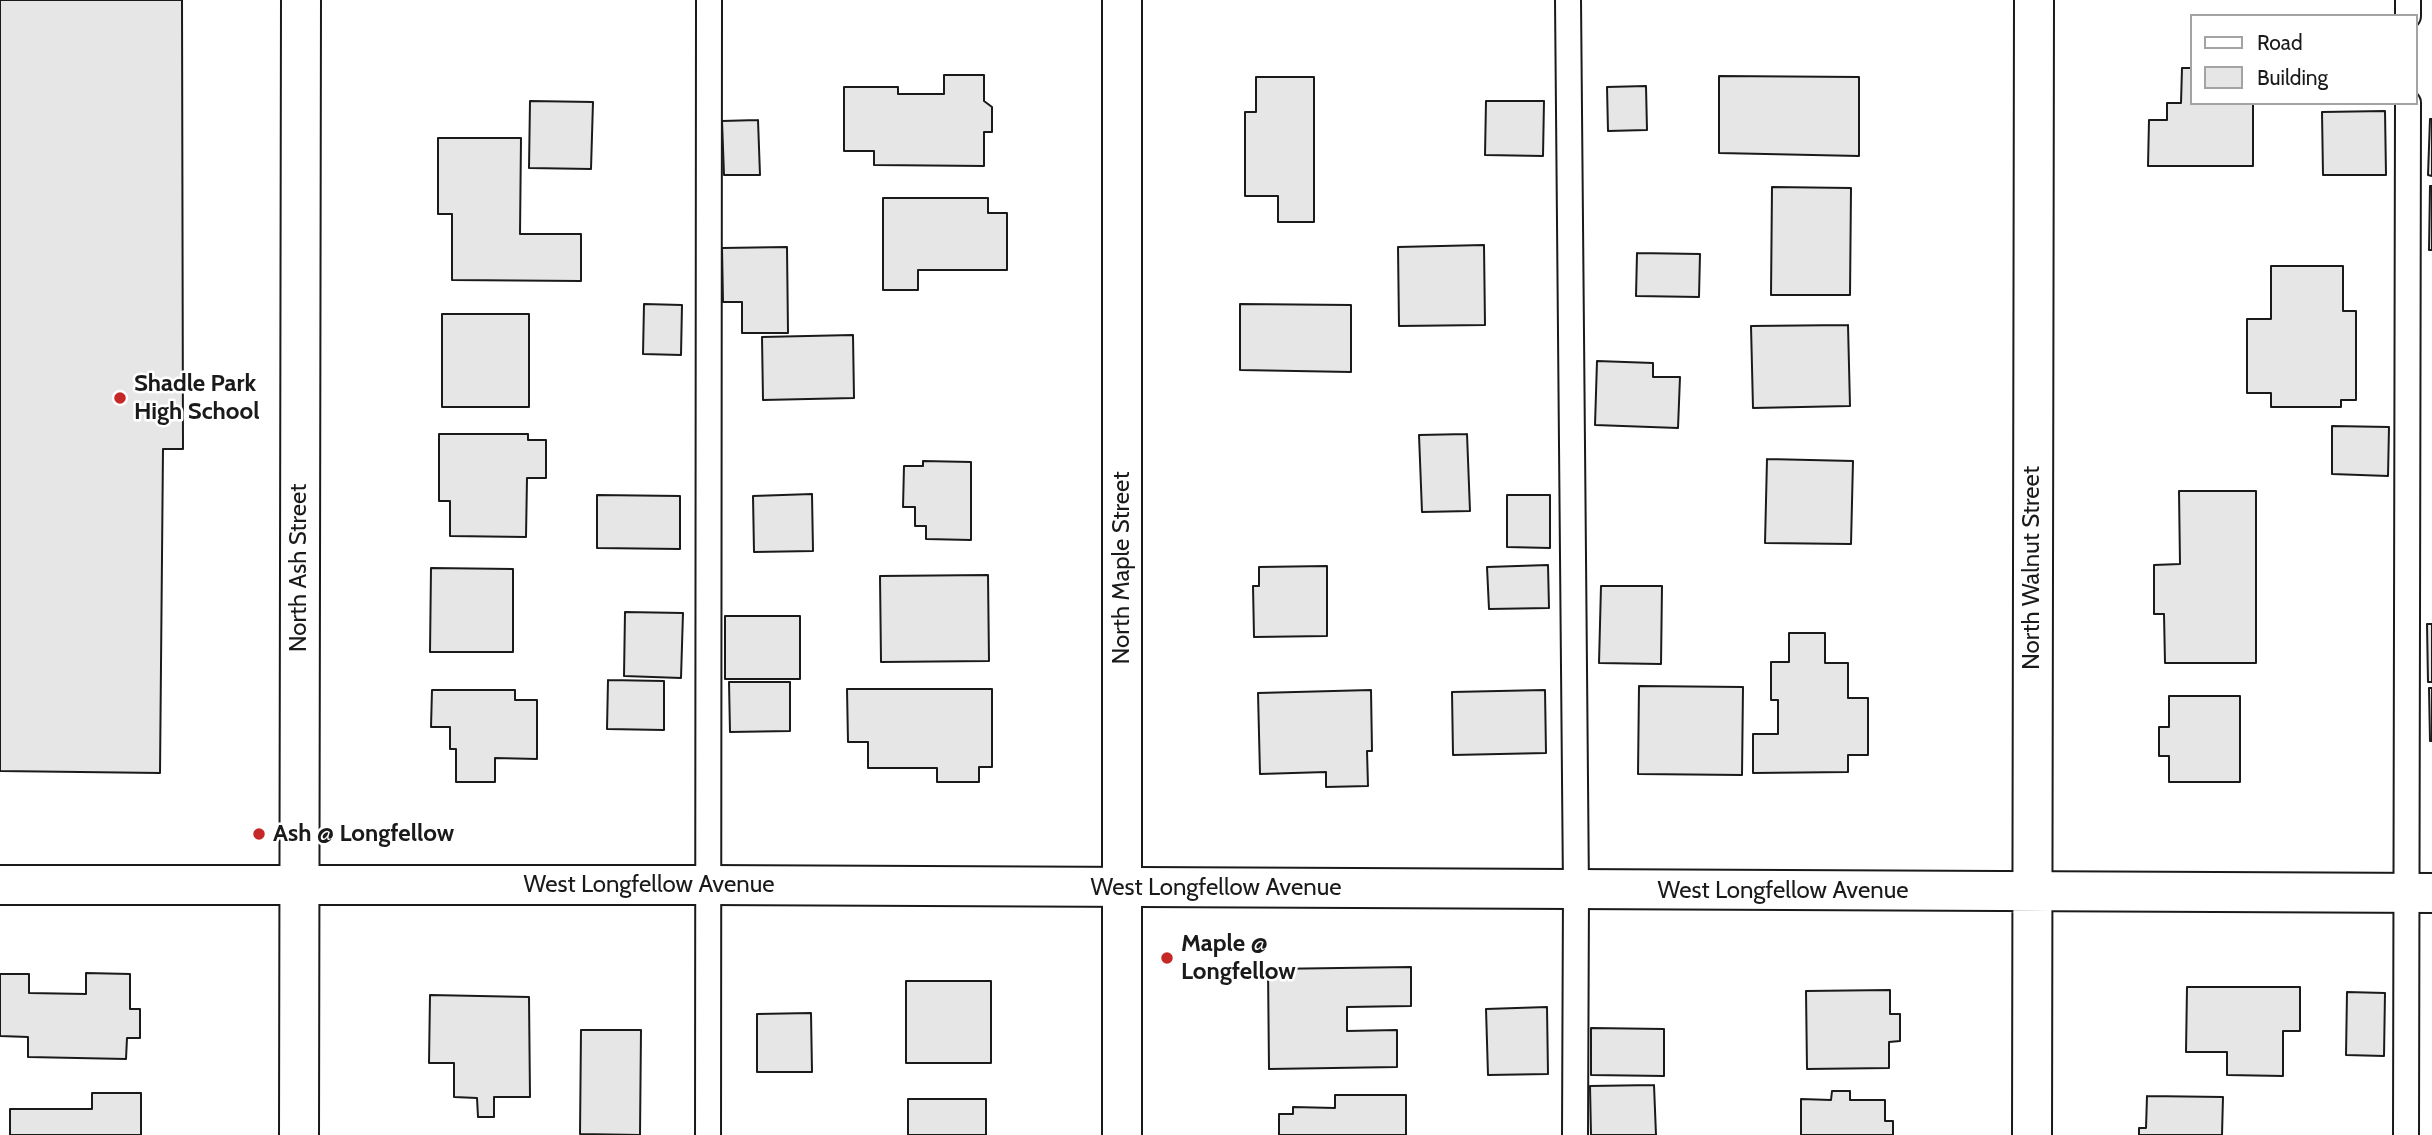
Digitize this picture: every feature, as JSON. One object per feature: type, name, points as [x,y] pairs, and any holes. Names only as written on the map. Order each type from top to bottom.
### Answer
[{"type":"street","name":"North Ash Street","points":[[299,1135],[301,0]]},
{"type":"street","name":"North Maple Street","points":[[1122,0],[1122,1135]]},
{"type":"street","name":"North Walnut Street","points":[[2032,1135],[2034,0]]},
{"type":"street","name":"West Longfellow Avenue","points":[[0,885],[709,885],[2419,893]]},
{"type":"lane","points":[[708,1135],[709,0]]},
{"type":"lane","points":[[1568,0],[1576,890],[1575,1135]]},
{"type":"lane","points":[[2406,1135],[2419,893],[2408,105]]},
{"type":"building","name":"Shadle Park High School","points":[[0,0],[182,0],[183,449],[163,449],[160,773],[0,771]]},
{"type":"building","points":[[2182,68],[2190,68],[2190,105],[2253,105],[2253,166],[2148,166],[2149,120],[2167,120],[2167,103],[2181,103]]},
{"type":"building","points":[[944,75],[984,75],[984,101],[992,107],[992,132],[984,132],[984,166],[874,165],[874,151],[844,151],[844,87],[898,87],[898,94],[944,94]]},
{"type":"building","points":[[1719,76],[1859,77],[1859,156],[1719,153]]},
{"type":"building","points":[[1256,77],[1314,77],[1314,222],[1278,222],[1278,196],[1245,196],[1245,112],[1256,112]]},
{"type":"building","points":[[1646,86],[1647,130],[1608,131],[1607,87]]},
{"type":"building","points":[[530,101],[593,102],[591,169],[529,168]]},
{"type":"building","points":[[1486,101],[1544,101],[1543,156],[1485,155]]},
{"type":"building","points":[[2385,111],[2386,175],[2323,175],[2322,112]]},
{"type":"building","points":[[2432,119],[2432,176],[2428,175]]},
{"type":"building","points":[[758,120],[760,175],[724,175],[722,121]]},
{"type":"building","points":[[438,138],[521,138],[520,234],[581,234],[581,281],[452,280],[452,214],[438,214]]},
{"type":"building","points":[[2432,186],[2432,250],[2429,250]]},
{"type":"building","points":[[1772,187],[1851,188],[1850,295],[1771,295]]},
{"type":"building","points":[[883,198],[988,198],[988,213],[1007,213],[1007,270],[918,270],[918,290],[883,290]]},
{"type":"building","points":[[1484,245],[1485,325],[1399,326],[1398,247]]},
{"type":"building","points":[[787,247],[788,333],[742,333],[742,302],[723,302],[722,248]]},
{"type":"building","points":[[1637,253],[1700,254],[1699,297],[1636,296]]},
{"type":"building","points":[[2271,266],[2343,266],[2343,311],[2356,311],[2356,400],[2341,400],[2341,407],[2271,407],[2271,393],[2247,393],[2247,319],[2271,319]]},
{"type":"building","points":[[644,304],[682,305],[681,355],[643,354]]},
{"type":"building","points":[[1240,304],[1351,305],[1351,372],[1240,370]]},
{"type":"building","points":[[442,314],[529,314],[529,407],[442,407]]},
{"type":"building","points":[[1848,325],[1850,406],[1753,408],[1751,326]]},
{"type":"building","points":[[853,335],[854,398],[763,400],[762,337]]},
{"type":"building","points":[[1597,361],[1653,363],[1653,377],[1680,377],[1678,428],[1595,425]]},
{"type":"building","points":[[2332,426],[2389,427],[2388,476],[2332,474]]},
{"type":"building","points":[[439,434],[528,434],[528,440],[546,440],[546,478],[527,478],[526,537],[450,536],[450,501],[439,501]]},
{"type":"building","points":[[1467,434],[1470,511],[1422,512],[1419,435]]},
{"type":"building","points":[[1767,459],[1853,461],[1851,544],[1765,543]]},
{"type":"building","points":[[923,461],[971,462],[971,540],[926,539],[926,526],[915,526],[915,507],[903,507],[904,466],[923,466]]},
{"type":"building","points":[[2179,491],[2256,491],[2256,663],[2165,663],[2164,614],[2154,614],[2154,565],[2180,564]]},
{"type":"building","points":[[812,494],[813,551],[754,552],[753,496]]},
{"type":"building","points":[[597,495],[680,496],[680,549],[597,548]]},
{"type":"building","points":[[1507,495],[1550,495],[1550,548],[1507,547]]},
{"type":"building","points":[[1548,565],[1549,608],[1489,609],[1487,567]]},
{"type":"building","points":[[1327,566],[1327,636],[1254,637],[1253,586],[1259,586],[1259,567]]},
{"type":"building","points":[[431,568],[513,569],[513,652],[430,652]]},
{"type":"building","points":[[988,575],[989,661],[881,662],[880,576]]},
{"type":"building","points":[[1601,586],[1662,586],[1661,664],[1599,663]]},
{"type":"building","points":[[625,612],[683,613],[681,678],[624,676]]},
{"type":"building","points":[[725,616],[800,616],[800,679],[725,679]]},
{"type":"building","points":[[2427,624],[2432,624],[2432,682],[2428,682]]},
{"type":"building","points":[[1789,633],[1825,633],[1825,663],[1848,663],[1848,698],[1868,698],[1868,755],[1848,755],[1848,772],[1753,773],[1753,734],[1778,734],[1778,700],[1771,700],[1771,662],[1789,662]]},
{"type":"building","points":[[608,680],[664,681],[664,730],[607,729]]},
{"type":"building","points":[[729,682],[790,682],[790,731],[730,732]]},
{"type":"building","points":[[1639,686],[1743,687],[1742,775],[1638,774]]},
{"type":"building","points":[[2429,688],[2432,688],[2432,741],[2430,741]]},
{"type":"building","points":[[847,689],[992,689],[992,767],[979,767],[979,782],[937,782],[937,768],[868,768],[868,742],[848,742]]},
{"type":"building","points":[[432,690],[515,690],[515,700],[537,700],[537,759],[495,758],[495,782],[456,782],[456,749],[450,749],[450,727],[431,727]]},
{"type":"building","points":[[1371,690],[1372,751],[1367,751],[1368,786],[1326,787],[1326,772],[1260,774],[1258,693]]},
{"type":"building","points":[[1545,690],[1546,753],[1453,755],[1452,692]]},
{"type":"building","points":[[2169,696],[2240,696],[2240,782],[2169,782],[2169,756],[2159,756],[2159,727],[2169,727]]},
{"type":"building","points":[[1411,967],[1411,1006],[1347,1007],[1347,1031],[1397,1030],[1397,1067],[1269,1069],[1268,969]]},
{"type":"building","points":[[86,973],[130,974],[130,1009],[140,1009],[140,1038],[127,1038],[126,1059],[28,1057],[28,1037],[0,1036],[0,974],[29,974],[29,993],[86,994]]},
{"type":"building","points":[[906,981],[991,981],[991,1063],[906,1063]]},
{"type":"building","points":[[2187,987],[2300,987],[2300,1031],[2283,1031],[2283,1076],[2227,1075],[2227,1052],[2186,1052]]},
{"type":"building","points":[[1890,990],[1890,1014],[1900,1014],[1900,1041],[1889,1042],[1889,1068],[1807,1069],[1806,991]]},
{"type":"building","points":[[2347,992],[2385,993],[2384,1056],[2346,1055]]},
{"type":"building","points":[[430,995],[529,997],[530,1097],[494,1097],[494,1117],[478,1117],[477,1098],[454,1097],[454,1063],[429,1063]]},
{"type":"building","points":[[1547,1007],[1548,1074],[1488,1075],[1486,1009]]},
{"type":"building","points":[[811,1013],[812,1072],[757,1072],[757,1014]]},
{"type":"building","points":[[1591,1028],[1664,1029],[1664,1076],[1591,1075]]},
{"type":"building","points":[[581,1030],[641,1030],[640,1135],[580,1134]]},
{"type":"building","points":[[1654,1085],[1656,1135],[1591,1135],[1590,1086]]},
{"type":"building","points":[[1832,1091],[1850,1091],[1850,1100],[1885,1100],[1885,1121],[1893,1121],[1893,1135],[1801,1135],[1801,1099],[1831,1100]]},
{"type":"building","points":[[92,1093],[141,1093],[141,1135],[10,1135],[10,1109],[92,1109]]},
{"type":"building","points":[[1335,1095],[1406,1095],[1406,1135],[1279,1135],[1279,1114],[1293,1114],[1293,1107],[1335,1108]]},
{"type":"building","points":[[2147,1096],[2223,1097],[2222,1135],[2139,1135],[2139,1128],[2146,1128]]},
{"type":"building","points":[[908,1099],[986,1099],[986,1135],[908,1135]]},
{"type":"place","name":"Shadle Park High School","points":[[120,398]]},
{"type":"place","name":"Ash @ Longfellow","points":[[259,834]]},
{"type":"place","name":"Maple @ Longfellow","points":[[1167,958]]}]
